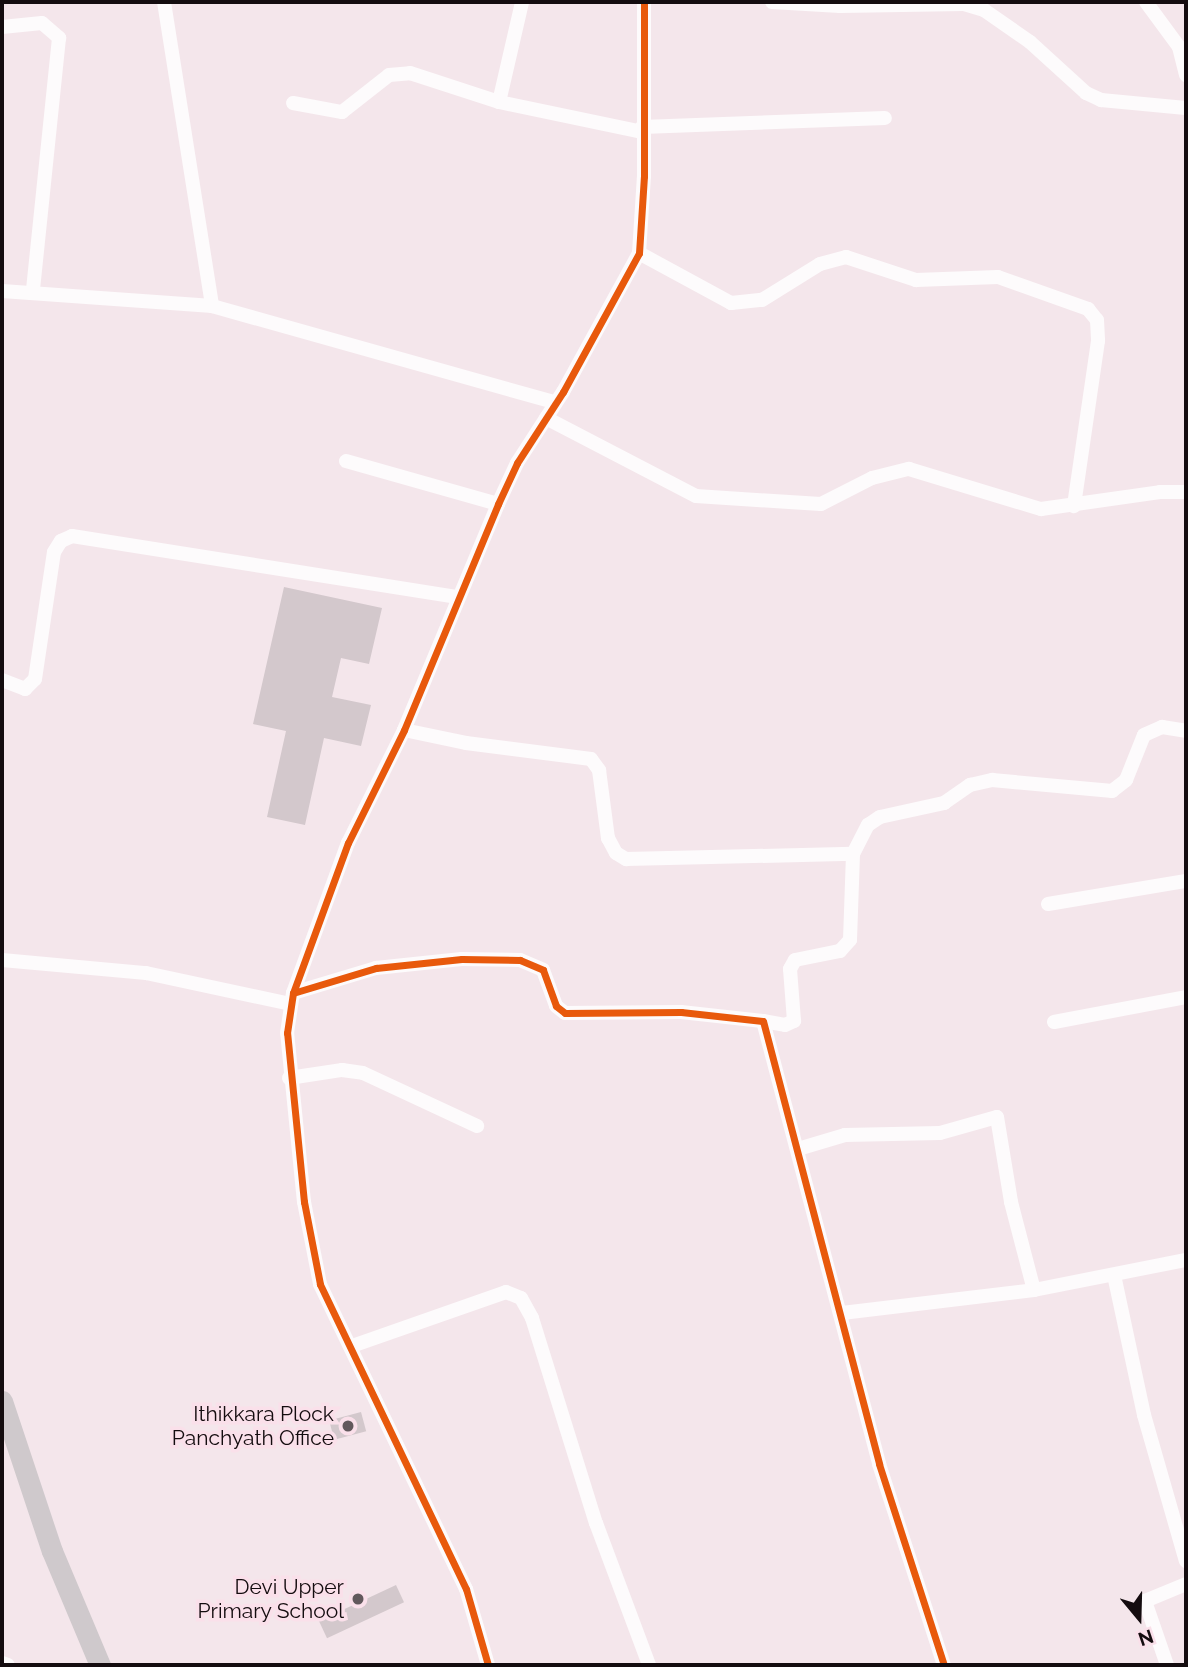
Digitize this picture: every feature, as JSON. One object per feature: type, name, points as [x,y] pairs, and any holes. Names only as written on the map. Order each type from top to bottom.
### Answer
[{"type":"street","points":[[164,2],[212,306]]},
{"type":"street","points":[[499,102],[522,2]]},
{"type":"street","points":[[488,1665],[466,1589],[352,1346],[329,1306],[314,1264],[289,1079],[292,998],[348,843],[404,730],[456,597],[517,463],[556,403],[639,253],[644,2]]},
{"type":"street","points":[[772,2],[840,6],[964,4],[984,10],[1030,42],[1086,93],[1101,100],[1186,108]]},
{"type":"street","points":[[1146,2],[1179,47],[1186,75]]},
{"type":"street","points":[[2,27],[42,23],[59,38],[33,291]]},
{"type":"street","points":[[293,103],[342,112],[359,102],[380,80],[398,72],[499,102],[642,129],[885,118]]},
{"type":"street","points":[[639,253],[731,303],[762,300],[820,264],[846,257],[916,280],[998,277],[1088,309],[1097,320],[1098,341],[1074,506]]},
{"type":"street","points":[[2,291],[33,291],[212,306],[556,403]]},
{"type":"street","points":[[546,418],[696,496],[821,504],[872,478],[909,469],[1041,509],[1160,492],[1186,492]]},
{"type":"street","points":[[345,461],[498,504]]},
{"type":"street","points":[[2,680],[25,689],[35,679],[54,552],[61,541],[72,536],[456,597]]},
{"type":"street","points":[[2,960],[146,974],[292,998],[398,965],[520,960],[543,970],[556,1006],[565,1013],[681,1012],[785,1025],[794,1021],[790,969],[795,960],[840,951],[850,940],[853,854],[861,834],[880,817],[944,803],[970,785],[992,780],[1114,790],[1126,780],[1144,735],[1162,726],[1186,731]]},
{"type":"street","points":[[404,730],[466,743],[591,759],[599,770],[604,826],[620,857],[853,854]]},
{"type":"street","points":[[1048,904],[1186,881]]},
{"type":"street","points":[[1054,1022],[1186,997]]},
{"type":"street","points":[[762,1021],[842,1312],[879,1464],[944,1665]]},
{"type":"street","points":[[289,1079],[342,1070],[363,1073],[477,1126]]},
{"type":"street","points":[[798,1149],[845,1135],[940,1133],[997,1117],[1011,1202],[1034,1290]]},
{"type":"street","points":[[842,1312],[1034,1290],[1186,1260]]},
{"type":"street","points":[[1114,1275],[1144,1415],[1186,1561]]},
{"type":"street","points":[[352,1346],[506,1292],[522,1298],[532,1318],[596,1523],[649,1665]]},
{"type":"street","points":[[2,1401],[52,1551],[100,1665]]},
{"type":"street","points":[[1167,1665],[1145,1601],[1186,1584]]},
{"type":"street","points":[[2,1663],[8,1665]]},
{"type":"building","points":[[284,587],[382,608],[369,664],[341,658],[332,697],[371,705],[361,746],[324,738],[305,825],[267,817],[286,731],[253,724]]},
{"type":"building","name":"Ithikkara Plock Panchyath Office","points":[[361,1412],[366,1431],[334,1440],[329,1421]]},
{"type":"building","points":[[396,1585],[404,1602],[327,1638],[319,1621]]},
{"type":"cycle path","points":[[488,1665],[466,1589],[320,1284],[304,1202],[287,1033],[293,993],[348,843],[404,730],[498,504],[517,463],[563,392],[639,253],[644,176],[644,2]]},
{"type":"cycle path","points":[[293,993],[376,968],[462,959],[520,960],[543,970],[556,1006],[565,1013],[681,1012],[763,1021],[879,1464],[944,1665]]},
{"type":"place","name":"Ithikkara Plock Panchyath Office","points":[[348,1426]]},
{"type":"place","name":"Devi Upper Primary School","points":[[358,1599]]}]
